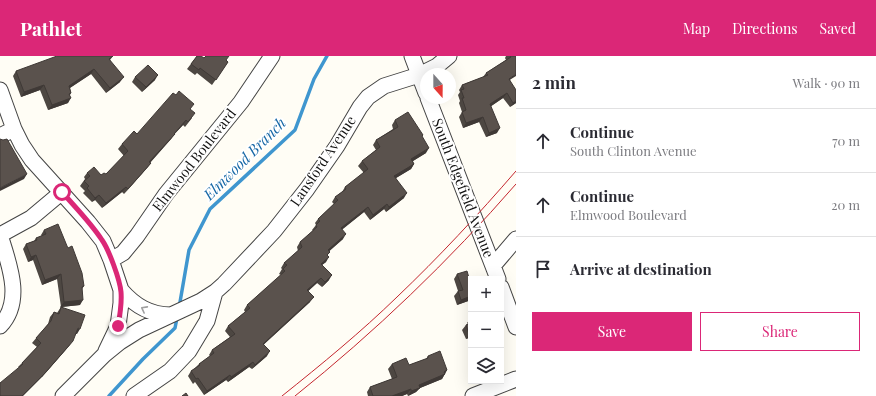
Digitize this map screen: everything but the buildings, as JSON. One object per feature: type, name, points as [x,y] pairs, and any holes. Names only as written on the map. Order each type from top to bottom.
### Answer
[{"type":"street","name":"Elmwood Boulevard","points":[[112,260],[123,253],[166,194],[241,102],[272,56]]},
{"type":"street","points":[[412,56],[419,75]]},
{"type":"street","name":"Lansford Avenue","points":[[172,315],[186,309],[215,292],[274,231],[307,189],[337,146],[360,107],[368,97],[384,86],[419,75],[437,66],[449,56]]},
{"type":"street","points":[[0,90],[14,129],[22,145],[32,160],[62,192],[103,241],[112,260],[121,290],[121,304],[118,326],[104,355]]},
{"type":"street","name":"South Edgefield Avenue","points":[[430,104],[495,272]]},
{"type":"street","points":[[0,136],[14,129]]},
{"type":"street","points":[[0,326],[6,320],[10,311],[13,297],[13,284],[0,235],[30,218],[62,192]]},
{"type":"street","points":[[495,272],[516,239]]},
{"type":"street","points":[[121,290],[133,303],[147,312],[161,315],[172,315]]},
{"type":"street","points":[[134,396],[170,371],[189,351],[207,321],[215,292]]},
{"type":"street","points":[[504,295],[516,327]]},
{"type":"street","points":[[63,396],[104,355],[134,333],[172,315]]},
{"type":"street","points":[[473,396],[516,379]]},
{"type":"waterway","name":"Elmwood Branch","points":[[179,308],[189,250],[210,209],[295,130],[314,79],[327,56]]},
{"type":"waterway","name":"Elmwood Branch","points":[[109,396],[143,359],[175,328],[177,318]]},
{"type":"tram line","points":[[282,396],[341,348],[397,297],[458,236],[516,171]]},
{"type":"tram line","points":[[295,396],[354,347],[410,295],[491,213],[516,184]]},
{"type":"route","points":[[62,192],[103,241],[112,260],[121,290],[118,326]]}]
